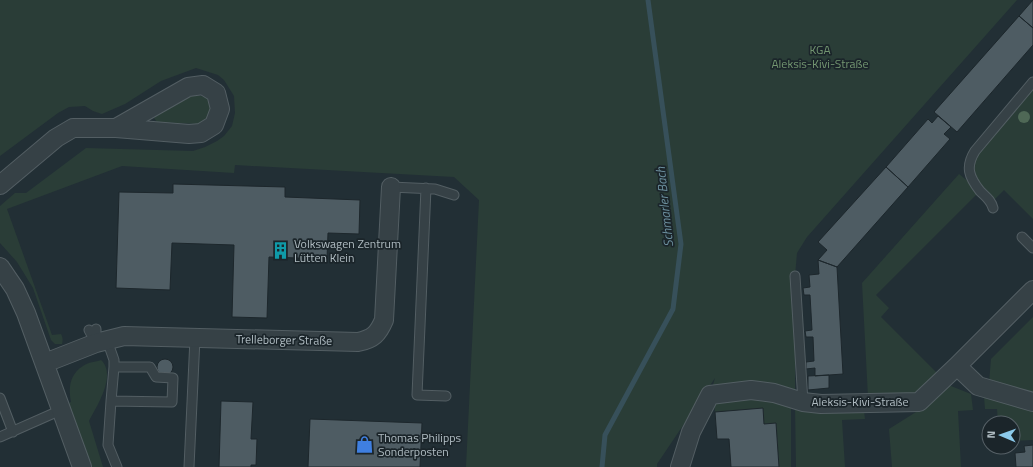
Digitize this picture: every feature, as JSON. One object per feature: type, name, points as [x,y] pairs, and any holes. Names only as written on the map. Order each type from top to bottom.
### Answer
[{"type":"street","points":[[0,185],[56,138],[73,128],[116,128],[189,134],[201,133],[214,125],[220,109],[216,94],[203,85],[188,87],[116,128]]},
{"type":"street","name":"Trelleborger Straße","points":[[45,363],[97,336],[196,334],[358,342],[366,341],[380,331],[384,320],[391,187]]},
{"type":"street","points":[[0,267],[15,289],[26,313],[82,467]]},
{"type":"street","name":"Aleksis-Kivi-Straße","points":[[680,467],[691,432],[710,395],[751,390],[774,393],[803,402],[821,404],[919,402],[1033,290]]},
{"type":"street","points":[[957,366],[978,386],[1033,402]]},
{"type":"lane","points":[[994,208],[992,202],[980,191],[971,177],[968,168],[970,160],[975,151],[1033,82]]},
{"type":"lane","points":[[391,187],[434,189],[454,195]]},
{"type":"lane","points":[[426,188],[417,395],[446,396]]},
{"type":"lane","points":[[1022,237],[1033,248]]},
{"type":"lane","points":[[795,276],[803,402]]},
{"type":"lane","points":[[189,467],[196,334]]},
{"type":"lane","points":[[97,336],[114,360],[108,445],[117,467]]},
{"type":"lane","points":[[111,401],[172,402],[173,378],[156,378],[150,367],[114,367]]},
{"type":"lane","points":[[0,398],[14,432]]},
{"type":"lane","points":[[0,437],[61,410]]},
{"type":"green space","name":"KGA Aleksis-Kivi-Straße","points":[[0,0],[1017,0],[807,237],[797,253],[795,276],[795,406],[793,399],[710,395],[715,378],[657,464],[657,467],[466,467],[479,200],[454,177],[235,165],[234,173],[122,166],[7,209],[52,335],[61,334],[63,339],[62,344],[55,344],[51,340],[33,288],[17,262],[0,243],[0,206],[15,193],[26,193],[86,148],[193,151],[205,147],[224,136],[232,126],[235,113],[234,96],[224,80],[218,75],[196,68],[161,81],[125,104],[102,114],[85,106],[69,107],[58,113],[0,156]]},
{"type":"green space","points":[[1033,82],[1033,219],[1004,190],[992,202],[980,191],[970,160]]},
{"type":"green space","points":[[191,96],[209,98],[212,105],[206,121],[198,124],[157,122],[154,118],[158,114]]},
{"type":"green space","points":[[959,174],[974,186],[977,194],[876,295],[889,308],[881,317],[940,376],[921,393],[868,397],[862,283]]},
{"type":"green space","points":[[1033,317],[1033,395],[989,383],[991,359]]},
{"type":"green space","points":[[101,360],[105,366],[107,374],[106,382],[101,399],[89,421],[103,467],[89,467],[66,404],[71,402],[70,387],[75,373],[85,365]]},
{"type":"green space","points":[[946,384],[971,394],[973,410],[958,411],[961,467],[892,467],[889,429],[916,412]]},
{"type":"green space","points":[[752,395],[791,405],[791,467],[779,467],[776,423],[764,424],[763,408],[715,412],[714,399]]},
{"type":"green space","points":[[984,397],[1033,410],[1033,440],[1021,441],[1021,415],[997,415],[997,409],[985,409]]},
{"type":"green space","points":[[795,406],[864,411],[865,419],[842,420],[845,467],[796,467]]},
{"type":"building","points":[[1033,0],[1033,28],[1019,16]]},
{"type":"building","points":[[1019,16],[1033,28],[1033,45],[957,132],[934,112]]},
{"type":"building","points":[[938,116],[951,127],[944,134],[950,139],[908,187],[886,167],[928,119],[932,123]]},
{"type":"building","points":[[886,167],[908,187],[837,267],[818,260],[827,250],[818,242]]},
{"type":"building","name":"Volkswagen Zentrum Lütten Klein","points":[[173,184],[285,187],[285,197],[360,200],[359,234],[328,233],[327,259],[269,257],[267,318],[232,317],[234,245],[172,243],[170,290],[116,288],[119,192],[173,193]]},
{"type":"building","points":[[818,260],[837,267],[843,374],[815,376],[815,368],[806,369],[806,362],[814,361],[813,337],[806,337],[805,331],[812,330],[810,295],[804,295],[803,288],[810,287],[809,275],[819,274]]},
{"type":"building","points":[[162,359],[168,359],[173,364],[171,373],[168,375],[162,375],[157,370],[157,364]]},
{"type":"building","points":[[829,375],[829,388],[808,390],[808,376]]},
{"type":"building","points":[[221,401],[253,402],[251,439],[257,439],[256,465],[251,465],[251,467],[219,467]]},
{"type":"building","points":[[763,408],[764,424],[776,423],[779,467],[731,467],[729,439],[717,439],[715,412]]},
{"type":"building","name":"Thomas Philipps Sonderposten","points":[[310,419],[422,423],[420,467],[308,467]]},
{"type":"building","points":[[1033,445],[1033,467],[1016,467],[1015,455],[1021,455],[1021,452],[1025,452],[1024,446]]},
{"type":"waterway","name":"Schmarler Bach","points":[[602,467],[605,435],[673,309],[681,244],[648,0]]},
{"type":"place","name":"Volkswagen Zentrum Lütten Klein","points":[[281,251]]},
{"type":"place","name":"Thomas Philipps Sonderposten","points":[[365,445]]}]
